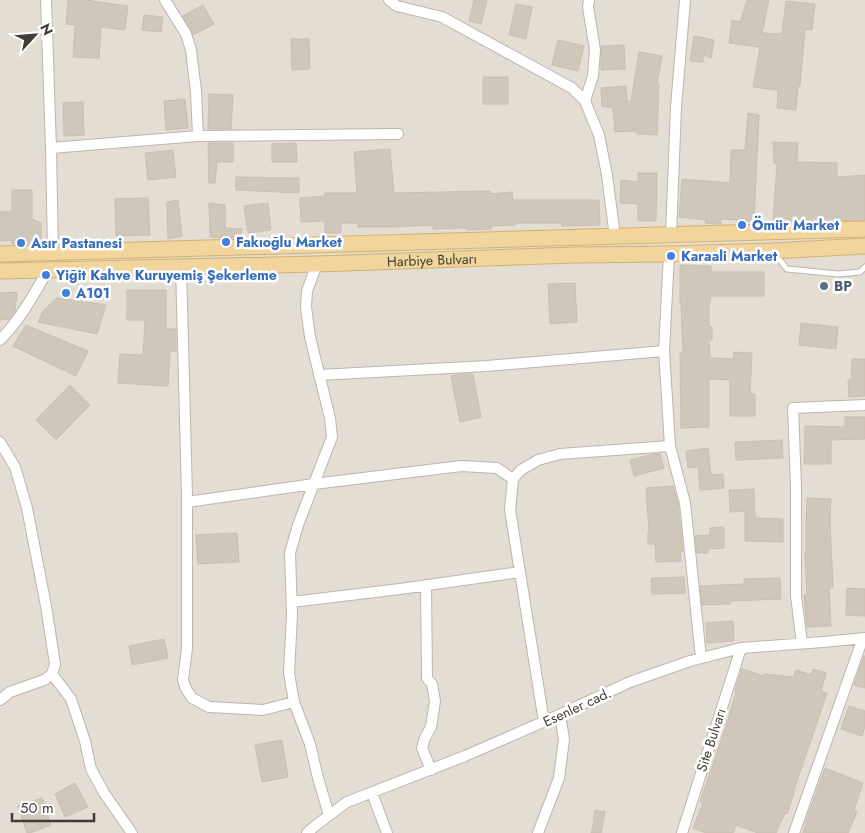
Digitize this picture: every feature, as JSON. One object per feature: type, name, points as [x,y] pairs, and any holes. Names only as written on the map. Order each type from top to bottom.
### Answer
[{"type":"main road","name":"Harbiye Bulvarı","points":[[0,254],[865,229]]},
{"type":"main road","name":"Harbiye Bulvarı","points":[[0,271],[669,254],[865,246]]},
{"type":"street","points":[[46,0],[53,253]]},
{"type":"street","points":[[165,0],[186,34],[191,50],[196,92],[198,136]]},
{"type":"street","points":[[389,0],[397,6],[442,17],[572,88],[585,101],[599,136],[607,175],[615,237]]},
{"type":"street","points":[[585,101],[593,76],[595,50],[588,7],[589,0]]},
{"type":"street","points":[[671,235],[676,106],[686,0]]},
{"type":"street","points":[[51,148],[198,136],[398,134]]},
{"type":"street","points":[[669,254],[664,351],[670,446],[685,503],[701,658]]},
{"type":"street","points":[[317,264],[307,291],[306,307],[310,337],[330,418],[332,438],[298,525],[290,553],[292,602],[289,673],[294,702],[310,744],[329,815]]},
{"type":"street","points":[[181,266],[187,502],[188,648],[184,680],[186,689],[192,698],[209,707],[263,710],[294,702]]},
{"type":"street","points":[[0,340],[27,305],[48,270]]},
{"type":"street","points":[[319,375],[487,366],[664,351]]},
{"type":"street","points":[[802,644],[796,596],[796,487],[793,408],[865,405]]},
{"type":"street","points":[[0,442],[15,467],[27,508],[55,664],[52,674],[44,680],[10,692],[0,700]]},
{"type":"street","points":[[544,722],[510,510],[512,479],[521,470],[538,460],[560,454],[670,446]]},
{"type":"street","points":[[187,502],[461,466],[497,468],[512,479]]},
{"type":"street","points":[[292,602],[520,572]]},
{"type":"street","points":[[426,585],[427,678],[432,684],[434,701],[431,727],[422,748],[430,770]]},
{"type":"street","points":[[794,833],[864,638]]},
{"type":"street","name":"Esenler cad.","points":[[307,833],[347,802],[465,756],[630,682],[690,661],[741,648],[864,638]]},
{"type":"street","name":"Site Bulvarı","points":[[682,833],[741,648]]},
{"type":"street","points":[[52,674],[71,699],[85,740],[91,769],[104,793],[132,833]]},
{"type":"street","points":[[538,833],[558,778],[564,739],[560,715]]},
{"type":"street","points":[[372,792],[388,833]]},
{"type":"lane","points":[[772,251],[787,269],[838,274],[860,272],[865,267]]},
{"type":"shaded area","points":[[0,0],[865,0],[865,833],[0,833]]},
{"type":"building","points":[[68,0],[92,0],[128,6],[125,30],[101,27],[99,58],[73,57],[75,25],[66,24]]},
{"type":"building","points":[[474,0],[487,0],[481,24],[469,21]]},
{"type":"building","points":[[747,0],[769,0],[762,33],[782,34],[786,1],[815,4],[812,30],[805,29],[796,110],[777,108],[778,90],[753,87],[760,47],[729,43],[732,20],[740,22]]},
{"type":"building","points":[[516,4],[532,7],[526,39],[509,35]]},
{"type":"building","points":[[203,5],[214,24],[193,35],[183,16]]},
{"type":"building","points":[[144,15],[163,17],[161,32],[142,30]]},
{"type":"building","points":[[694,36],[714,40],[711,58],[703,55],[703,62],[690,61]]},
{"type":"building","points":[[291,39],[309,39],[310,69],[292,70]]},
{"type":"building","points":[[558,40],[584,46],[578,71],[552,65]]},
{"type":"building","points":[[624,45],[625,69],[601,70],[601,46]]},
{"type":"building","points":[[639,52],[662,56],[657,83],[659,83],[657,135],[637,134],[637,131],[615,132],[613,108],[602,106],[601,88],[626,86],[627,101],[631,101]]},
{"type":"building","points":[[483,77],[508,77],[508,104],[483,104]]},
{"type":"building","points":[[209,94],[233,95],[231,129],[208,129]]},
{"type":"building","points":[[185,99],[188,128],[166,130],[164,101]]},
{"type":"building","points":[[83,102],[84,135],[64,136],[63,103]]},
{"type":"building","points":[[748,113],[759,115],[754,221],[721,219],[721,224],[719,224],[705,223],[706,220],[679,217],[682,179],[730,183],[731,150],[745,150]]},
{"type":"building","points":[[773,142],[798,143],[797,162],[837,163],[837,177],[865,175],[865,220],[773,222],[777,163],[774,163]]},
{"type":"building","points":[[208,143],[233,143],[233,162],[217,162],[215,183],[209,183]]},
{"type":"building","points":[[296,143],[297,162],[272,162],[272,144]]},
{"type":"building","points":[[390,149],[394,193],[490,191],[490,194],[512,192],[513,200],[599,200],[600,225],[562,226],[562,223],[515,223],[515,225],[491,226],[491,229],[467,230],[467,228],[433,229],[433,225],[358,227],[358,223],[341,223],[341,233],[325,233],[325,221],[301,222],[300,198],[325,196],[325,193],[357,193],[354,152]]},
{"type":"building","points":[[173,150],[176,177],[148,180],[145,153]]},
{"type":"building","points":[[638,173],[657,173],[656,221],[638,221],[638,204],[620,203],[621,180],[638,182]]},
{"type":"building","points":[[236,177],[299,178],[299,193],[236,190]]},
{"type":"building","points":[[12,190],[32,190],[32,219],[41,223],[41,243],[12,244],[12,240],[0,241],[0,212],[12,211]]},
{"type":"building","points":[[148,198],[150,235],[116,236],[115,199]]},
{"type":"building","points":[[178,200],[182,236],[168,239],[167,202]]},
{"type":"building","points":[[209,203],[225,205],[225,228],[242,229],[240,238],[210,237]]},
{"type":"building","points":[[268,203],[271,230],[248,233],[244,206]]},
{"type":"building","points":[[680,265],[711,266],[711,272],[764,272],[764,296],[711,296],[709,304],[709,327],[712,327],[712,340],[709,340],[710,358],[733,359],[734,352],[752,353],[750,394],[755,394],[755,416],[730,416],[730,380],[709,379],[709,427],[681,428],[680,353],[683,353]]},
{"type":"building","points":[[575,283],[577,322],[550,324],[548,284]]},
{"type":"building","points":[[127,290],[166,290],[166,329],[176,329],[176,351],[170,351],[168,386],[118,383],[120,354],[143,355],[145,320],[127,320]]},
{"type":"building","points":[[17,292],[15,311],[9,319],[0,320],[0,293]]},
{"type":"building","points":[[57,298],[106,305],[97,334],[38,322],[43,311]]},
{"type":"building","points":[[801,323],[838,327],[836,349],[799,345]]},
{"type":"building","points":[[26,325],[88,351],[76,376],[13,346]]},
{"type":"building","points":[[852,359],[865,359],[865,396],[849,397],[848,380],[851,380]]},
{"type":"building","points":[[473,374],[481,417],[460,422],[451,376]]},
{"type":"building","points":[[70,385],[90,405],[56,440],[36,420]]},
{"type":"building","points":[[845,417],[865,417],[865,439],[831,440],[831,464],[804,464],[805,426],[845,427]]},
{"type":"building","points":[[782,440],[783,458],[736,460],[735,442]]},
{"type":"building","points":[[708,448],[711,475],[723,474],[724,488],[700,490],[698,467],[688,468],[686,451]]},
{"type":"building","points":[[660,454],[664,468],[634,476],[630,460]]},
{"type":"building","points":[[673,486],[678,504],[683,552],[680,552],[681,561],[656,562],[655,544],[648,544],[646,488]]},
{"type":"building","points":[[754,489],[755,518],[783,519],[783,542],[745,541],[745,511],[730,512],[729,490]]},
{"type":"building","points":[[807,498],[831,499],[833,588],[829,588],[831,626],[807,627],[804,595],[807,595],[805,552]]},
{"type":"building","points":[[724,527],[724,548],[708,549],[708,553],[697,553],[695,536],[710,535],[710,528]]},
{"type":"building","points":[[237,533],[239,562],[198,564],[196,535]]},
{"type":"building","points":[[684,577],[685,593],[652,594],[651,578]]},
{"type":"building","points":[[780,578],[781,599],[729,601],[730,604],[702,605],[700,586],[744,584],[744,579]]},
{"type":"building","points":[[847,588],[865,589],[865,616],[846,615]]},
{"type":"building","points":[[733,621],[734,641],[707,643],[706,623]]},
{"type":"building","points":[[164,639],[168,658],[132,665],[129,646]]},
{"type":"building","points":[[865,656],[865,688],[854,685]]},
{"type":"building","points":[[742,669],[764,676],[765,674],[793,677],[796,670],[811,675],[813,669],[826,673],[821,691],[827,693],[787,814],[785,813],[776,833],[758,833],[736,825],[733,833],[706,833],[693,828],[703,803],[700,802],[728,720]]},
{"type":"building","points":[[849,706],[865,711],[865,726],[862,736],[841,729]]},
{"type":"building","points":[[282,740],[288,777],[262,782],[255,745]]},
{"type":"building","points":[[825,768],[863,783],[854,810],[857,812],[848,833],[803,833]]},
{"type":"building","points":[[75,783],[88,807],[65,817],[55,794]]},
{"type":"building","points":[[42,798],[51,825],[27,833],[18,806]]},
{"type":"building","points":[[595,810],[605,812],[601,833],[591,833]]},
{"type":"place","name":"Ömür Market","points":[[742,225]]},
{"type":"place","name":"Fakıoğlu Market","points":[[226,242]]},
{"type":"place","name":"Asır Pastanesi","points":[[21,243]]},
{"type":"place","name":"Karaali Market","points":[[671,256]]},
{"type":"place","name":"Yiğit Kahve Kuruyemiş Şekerleme","points":[[46,275]]},
{"type":"place","name":"BP","points":[[824,286]]},
{"type":"place","name":"A101","points":[[66,293]]}]
